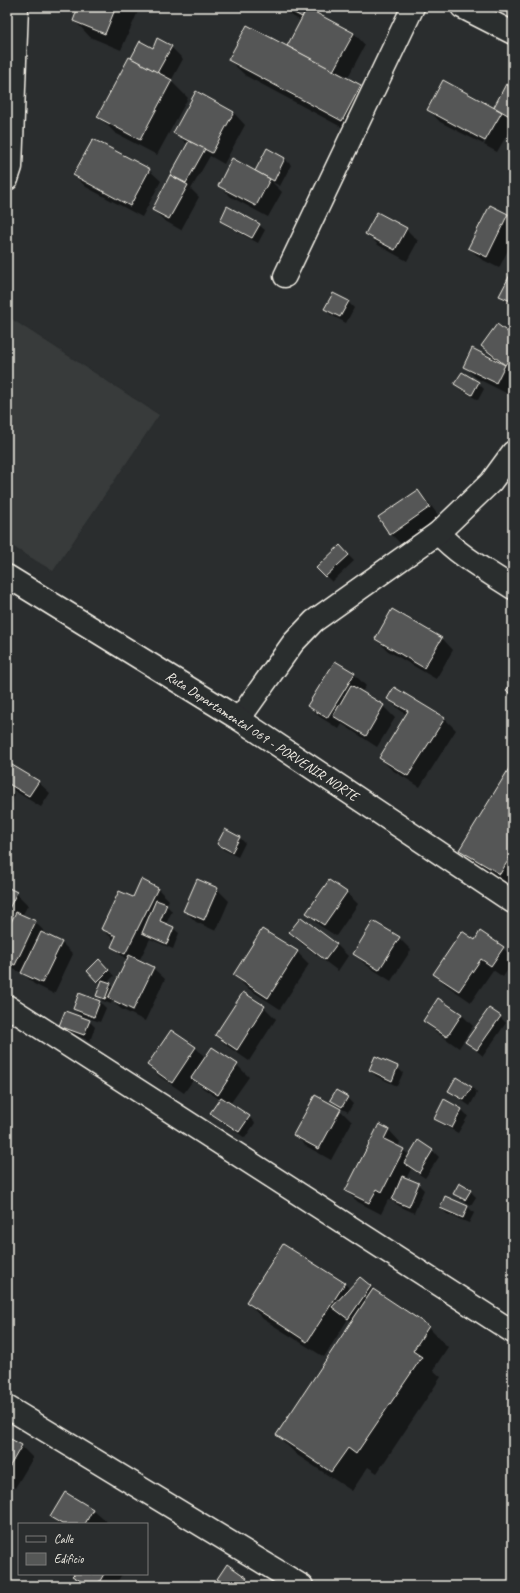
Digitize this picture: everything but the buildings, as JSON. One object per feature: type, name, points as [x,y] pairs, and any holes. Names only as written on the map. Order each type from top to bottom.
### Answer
[{"type":"street","points":[[7,179],[11,167],[17,7]]},
{"type":"street","points":[[285,276],[413,7]]},
{"type":"street","points":[[462,7],[513,33]]},
{"type":"street","points":[[239,719],[293,643],[314,621],[438,533],[492,482],[513,452]]},
{"type":"street","points":[[438,533],[460,553],[513,588]]},
{"type":"street","name":"Ruta Departamental 069 - PORVENIR NORTE","points":[[7,576],[239,719],[513,902]]},
{"type":"street","points":[[7,1006],[513,1332]]},
{"type":"street","points":[[7,1407],[302,1586]]},
{"type":"shaded area","points":[[7,316],[159,415],[53,571],[7,543]]}]
